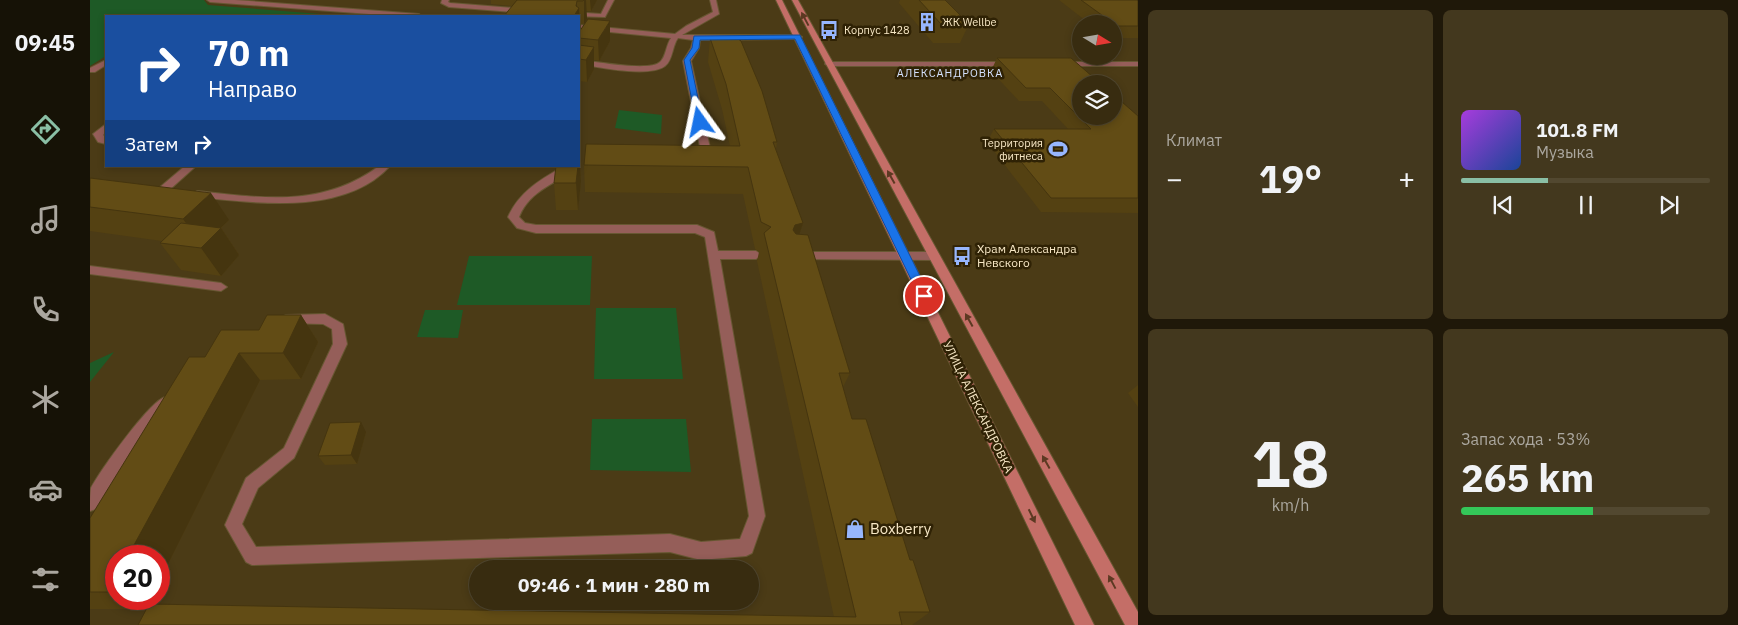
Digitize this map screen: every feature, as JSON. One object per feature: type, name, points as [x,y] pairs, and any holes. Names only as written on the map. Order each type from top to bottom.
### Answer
[{"type":"main road","name":"УЛИЦА АЛЕКСАНДРОВКА","points":[[780,0],[1085,625]]},
{"type":"main road","points":[[795,0],[1135,625]]},
{"type":"lane","points":[[210,0],[374,15]]},
{"type":"lane","points":[[283,6],[292,0]]},
{"type":"lane","points":[[446,0],[443,2],[448,5],[532,11],[529,15]]},
{"type":"lane","points":[[558,13],[603,16],[612,0]]},
{"type":"lane","points":[[580,62],[650,69],[662,66],[672,41],[677,36],[717,13],[714,0]]},
{"type":"lane","points":[[580,27],[696,38],[798,37]]},
{"type":"lane","points":[[678,153],[687,154],[705,148],[687,60],[695,48],[696,38]]},
{"type":"lane","points":[[91,70],[105,63]]},
{"type":"lane","points":[[829,64],[1013,64]]},
{"type":"lane","points":[[1053,64],[1138,64]]},
{"type":"lane","points":[[91,70],[105,72]]},
{"type":"lane","points":[[105,129],[98,134],[101,140],[105,141]]},
{"type":"lane","points":[[190,167],[159,189],[282,202],[331,195],[370,180],[383,167]]},
{"type":"lane","points":[[274,324],[282,320],[324,318],[338,327],[340,344],[289,452],[252,483],[233,525],[252,556],[670,543],[700,551],[746,547],[757,516],[710,235],[697,229],[536,229],[521,226],[514,217],[515,211],[523,201],[534,190],[570,167]]},
{"type":"lane","points":[[714,255],[756,255]]},
{"type":"lane","points":[[792,256],[934,256]]},
{"type":"lane","points":[[90,270],[221,287]]},
{"type":"lane","points":[[90,503],[143,426],[175,393]]},
{"type":"green space","points":[[90,0],[204,0],[208,5],[333,15],[105,15],[105,57],[90,66]]},
{"type":"green space","points":[[619,110],[662,115],[661,134],[615,128]]},
{"type":"green space","points":[[469,256],[592,256],[590,305],[457,305]]},
{"type":"green space","points":[[596,308],[676,308],[683,379],[594,379]]},
{"type":"green space","points":[[425,310],[463,310],[458,338],[417,337]]},
{"type":"green space","points":[[114,352],[90,382],[90,363]]},
{"type":"green space","points":[[592,419],[686,419],[691,472],[590,470]]},
{"type":"building","points":[[517,0],[584,0],[577,1],[576,6],[579,8],[575,15],[505,15]]},
{"type":"building","points":[[919,0],[945,0],[969,24],[941,24]]},
{"type":"building","points":[[1081,0],[1138,1],[1138,26],[1122,26],[1122,15],[1102,15]]},
{"type":"building","points":[[588,19],[610,21],[598,40],[580,38],[580,31]]},
{"type":"building","points":[[710,38],[737,38],[741,41],[762,91],[777,142],[773,142],[803,223],[795,225],[793,230],[796,234],[808,235],[850,373],[839,373],[852,419],[866,419],[910,560],[913,560],[930,612],[899,612],[902,625],[138,625],[146,610],[170,610],[170,604],[856,617],[764,233],[771,227],[761,222],[748,167],[584,165],[586,144],[740,146],[726,84]]},
{"type":"building","points":[[580,45],[594,47],[586,60],[580,59]]},
{"type":"building","points":[[997,58],[1071,58],[1072,65],[1079,65],[1091,75],[1072,75],[1072,110],[1050,88],[1026,88]]},
{"type":"building","points":[[1122,102],[1138,116],[1138,198],[1051,198],[994,129],[1091,129],[1087,125],[1122,125]]},
{"type":"building","points":[[556,167],[578,167],[576,183],[554,183]]},
{"type":"building","points":[[90,178],[211,193],[183,219],[90,207]]},
{"type":"building","points":[[181,223],[221,228],[201,248],[160,243]]},
{"type":"building","points":[[267,315],[301,315],[283,353],[239,353],[134,545],[105,545],[105,592],[90,592],[90,518],[189,357],[205,357],[221,330],[259,330]]},
{"type":"building","points":[[361,422],[351,455],[318,456],[330,423]]},
{"type":"place","name":"ЖК Wellbe","points":[[927,22]]},
{"type":"place","name":"Корпус 1428","points":[[829,30]]},
{"type":"place","name":"Территория фитнеса","points":[[1058,149]]},
{"type":"place","name":"Храм Александра Невского","points":[[962,256]]},
{"type":"place","name":"Boxberry","points":[[855,529]]},
{"type":"district","name":"АЛЕКСАНДРОВКА","points":[[950,73]]},
{"type":"route","points":[[700,122],[687,60],[695,48],[696,38],[798,37],[924,296]]}]
